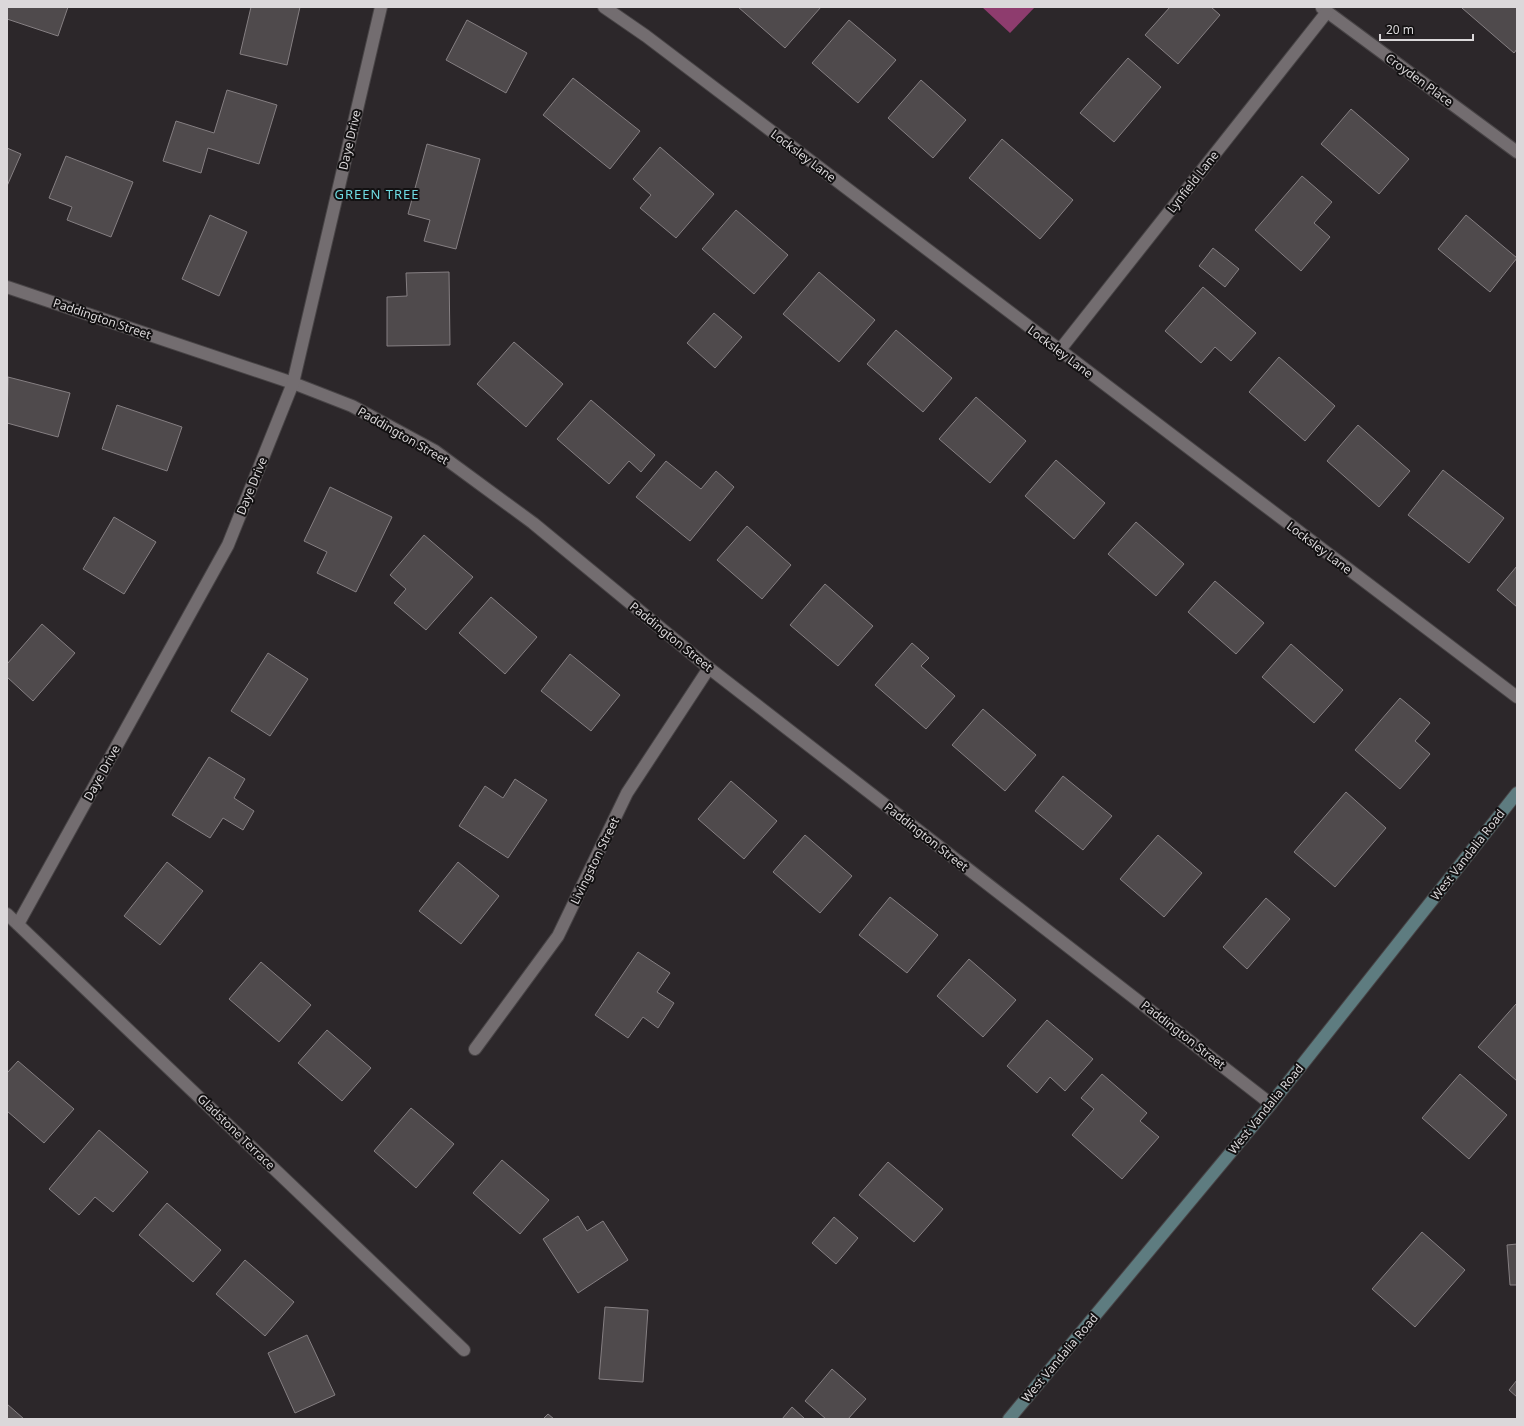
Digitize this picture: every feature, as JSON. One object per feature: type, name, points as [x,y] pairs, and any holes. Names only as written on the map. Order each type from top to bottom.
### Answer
[{"type":"main road","name":"West Vandalia Road","points":[[1009,1419],[1271,1104],[1517,793]]},
{"type":"street","name":"Daye Drive","points":[[18,924],[228,545],[293,383],[381,7]]},
{"type":"street","name":"Locksley Lane","points":[[604,7],[646,36],[1059,351],[1517,697]]},
{"type":"street","name":"Lynfield Lane","points":[[1059,351],[1324,10]]},
{"type":"street","name":"Croyden Place","points":[[1324,10],[1517,152]]},
{"type":"street","name":"Paddington Street","points":[[7,287],[293,383],[352,406],[435,451],[533,523],[709,668],[1271,1104]]},
{"type":"street","name":"Livingston Street","points":[[475,1049],[558,936],[628,793],[709,668]]},
{"type":"street","name":"Gladstone Terrace","points":[[7,914],[464,1350]]},
{"type":"shaded area","points":[[982,7],[1035,7],[1010,33]]},
{"type":"building","points":[[7,7],[68,7],[58,36],[7,19]]},
{"type":"building","points":[[251,7],[300,7],[287,65],[240,54]]},
{"type":"building","points":[[738,7],[821,7],[785,48]]},
{"type":"building","points":[[1170,7],[1211,7],[1220,15],[1178,64],[1145,35]]},
{"type":"building","points":[[1517,7],[1517,49],[1514,53],[1462,8]]},
{"type":"building","points":[[467,20],[527,53],[506,93],[446,60]]},
{"type":"building","points":[[849,20],[896,60],[858,103],[812,63]]},
{"type":"building","points":[[1128,58],[1161,87],[1114,142],[1080,113]]},
{"type":"building","points":[[573,78],[640,131],[610,169],[543,115]]},
{"type":"building","points":[[921,80],[966,120],[933,158],[888,118]]},
{"type":"building","points":[[227,90],[277,105],[259,164],[208,148],[201,173],[163,161],[176,121],[214,133]]},
{"type":"building","points":[[1351,109],[1409,159],[1379,194],[1321,144]]},
{"type":"building","points":[[1002,139],[1073,200],[1040,239],[969,178]]},
{"type":"building","points":[[427,144],[480,159],[456,249],[424,241],[430,220],[408,214]]},
{"type":"building","points":[[660,147],[714,194],[676,238],[640,208],[651,195],[633,179]]},
{"type":"building","points":[[7,148],[21,154],[7,186]]},
{"type":"building","points":[[66,156],[133,182],[111,237],[67,220],[72,207],[49,198]]},
{"type":"building","points":[[1302,176],[1332,202],[1314,223],[1330,237],[1301,271],[1255,230]]},
{"type":"building","points":[[736,210],[788,255],[754,294],[702,249]]},
{"type":"building","points":[[210,215],[247,232],[219,296],[182,279]]},
{"type":"building","points":[[1466,215],[1517,258],[1490,292],[1438,249]]},
{"type":"building","points":[[1213,248],[1239,269],[1225,287],[1199,266]]},
{"type":"building","points":[[449,272],[450,345],[387,346],[387,297],[407,296],[406,273]]},
{"type":"building","points":[[819,272],[875,320],[839,362],[783,314]]},
{"type":"building","points":[[1203,287],[1256,333],[1231,361],[1215,347],[1201,363],[1165,331]]},
{"type":"building","points":[[714,313],[742,337],[715,368],[687,343]]},
{"type":"building","points":[[896,330],[952,378],[923,412],[867,364]]},
{"type":"building","points":[[514,342],[563,384],[526,427],[477,384]]},
{"type":"building","points":[[1279,357],[1335,406],[1305,441],[1249,392]]},
{"type":"building","points":[[8,377],[70,393],[58,437],[7,423]]},
{"type":"building","points":[[976,397],[1026,441],[990,483],[939,439]]},
{"type":"building","points":[[591,400],[655,455],[641,472],[629,461],[609,484],[557,439]]},
{"type":"building","points":[[117,405],[182,427],[167,471],[102,449]]},
{"type":"building","points":[[1358,425],[1410,471],[1379,507],[1327,461]]},
{"type":"building","points":[[1056,460],[1105,503],[1074,539],[1025,496]]},
{"type":"building","points":[[666,461],[701,489],[716,471],[734,487],[690,541],[636,497]]},
{"type":"building","points":[[1443,470],[1504,518],[1469,563],[1408,515]]},
{"type":"building","points":[[330,487],[392,517],[356,592],[317,573],[327,552],[304,541]]},
{"type":"building","points":[[114,517],[156,542],[124,594],[83,569]]},
{"type":"building","points":[[1136,522],[1184,564],[1156,596],[1108,554]]},
{"type":"building","points":[[747,526],[791,565],[762,599],[717,560]]},
{"type":"building","points":[[424,535],[473,577],[426,630],[394,603],[406,589],[390,575]]},
{"type":"building","points":[[1517,566],[1517,607],[1497,590]]},
{"type":"building","points":[[1215,581],[1264,623],[1236,654],[1188,612]]},
{"type":"building","points":[[825,584],[873,626],[838,666],[790,625]]},
{"type":"building","points":[[491,597],[537,637],[505,674],[459,633]]},
{"type":"building","points":[[42,624],[75,653],[33,701],[7,677],[7,664]]},
{"type":"building","points":[[912,643],[929,658],[921,666],[955,696],[926,729],[875,685]]},
{"type":"building","points":[[1291,644],[1343,690],[1314,723],[1262,677]]},
{"type":"building","points":[[268,653],[308,679],[270,736],[231,711]]},
{"type":"building","points":[[570,654],[620,695],[591,731],[541,691]]},
{"type":"building","points":[[1400,698],[1430,723],[1415,741],[1430,754],[1400,789],[1355,750]]},
{"type":"building","points":[[983,709],[1036,755],[1005,791],[952,745]]},
{"type":"building","points":[[209,757],[245,779],[234,798],[254,811],[243,830],[223,818],[210,838],[172,815]]},
{"type":"building","points":[[1063,776],[1112,816],[1083,850],[1035,811]]},
{"type":"building","points":[[515,779],[547,800],[508,858],[459,826],[485,786],[503,798]]},
{"type":"building","points":[[731,781],[777,821],[744,859],[698,819]]},
{"type":"building","points":[[1346,792],[1386,828],[1335,887],[1294,852]]},
{"type":"building","points":[[805,835],[852,876],[820,913],[773,872]]},
{"type":"building","points":[[1158,835],[1202,873],[1164,917],[1120,879]]},
{"type":"building","points":[[167,862],[203,891],[160,945],[124,916]]},
{"type":"building","points":[[458,862],[499,896],[461,944],[419,911]]},
{"type":"building","points":[[890,897],[938,935],[907,973],[859,935]]},
{"type":"building","points":[[1266,898],[1290,919],[1247,969],[1223,947]]},
{"type":"building","points":[[638,952],[670,973],[657,992],[674,1003],[658,1028],[643,1017],[628,1038],[595,1015]]},
{"type":"building","points":[[969,959],[1016,1000],[983,1037],[937,996]]},
{"type":"building","points":[[261,962],[311,1005],[279,1042],[229,999]]},
{"type":"building","points":[[1517,1004],[1517,1081],[1478,1047]]},
{"type":"building","points":[[1047,1020],[1093,1059],[1065,1091],[1050,1077],[1037,1093],[1007,1066]]},
{"type":"building","points":[[327,1030],[371,1068],[342,1101],[298,1063]]},
{"type":"building","points":[[18,1061],[74,1109],[44,1143],[7,1111],[7,1073]]},
{"type":"building","points":[[1102,1074],[1147,1113],[1140,1121],[1159,1137],[1122,1179],[1072,1135],[1094,1109],[1081,1098]]},
{"type":"building","points":[[1460,1074],[1507,1115],[1469,1159],[1422,1118]]},
{"type":"building","points":[[411,1108],[454,1144],[416,1188],[374,1151]]},
{"type":"building","points":[[99,1130],[148,1172],[113,1212],[95,1197],[79,1215],[49,1189]]},
{"type":"building","points":[[502,1160],[549,1200],[520,1234],[473,1193]]},
{"type":"building","points":[[888,1162],[943,1209],[914,1242],[859,1195]]},
{"type":"building","points":[[167,1203],[221,1250],[193,1282],[139,1235]]},
{"type":"building","points":[[578,1216],[587,1231],[603,1221],[628,1260],[578,1293],[543,1239]]},
{"type":"building","points":[[834,1217],[858,1238],[836,1264],[812,1243]]},
{"type":"building","points":[[1422,1232],[1465,1270],[1415,1327],[1372,1289]]},
{"type":"building","points":[[1517,1244],[1517,1285],[1510,1285],[1507,1245]]},
{"type":"building","points":[[245,1260],[294,1302],[265,1336],[216,1294]]},
{"type":"building","points":[[605,1307],[648,1310],[643,1382],[599,1379]]},
{"type":"building","points":[[307,1335],[335,1395],[295,1413],[268,1353]]},
{"type":"building","points":[[832,1369],[866,1399],[848,1419],[826,1419],[805,1401]]},
{"type":"building","points":[[1517,1380],[1517,1397],[1509,1390]]},
{"type":"building","points":[[7,1404],[24,1419],[7,1419]]},
{"type":"building","points":[[792,1407],[805,1419],[782,1419]]},
{"type":"building","points":[[548,1414],[554,1419],[543,1419]]},
{"type":"district","name":"GREEN TREE","points":[[377,194]]}]
